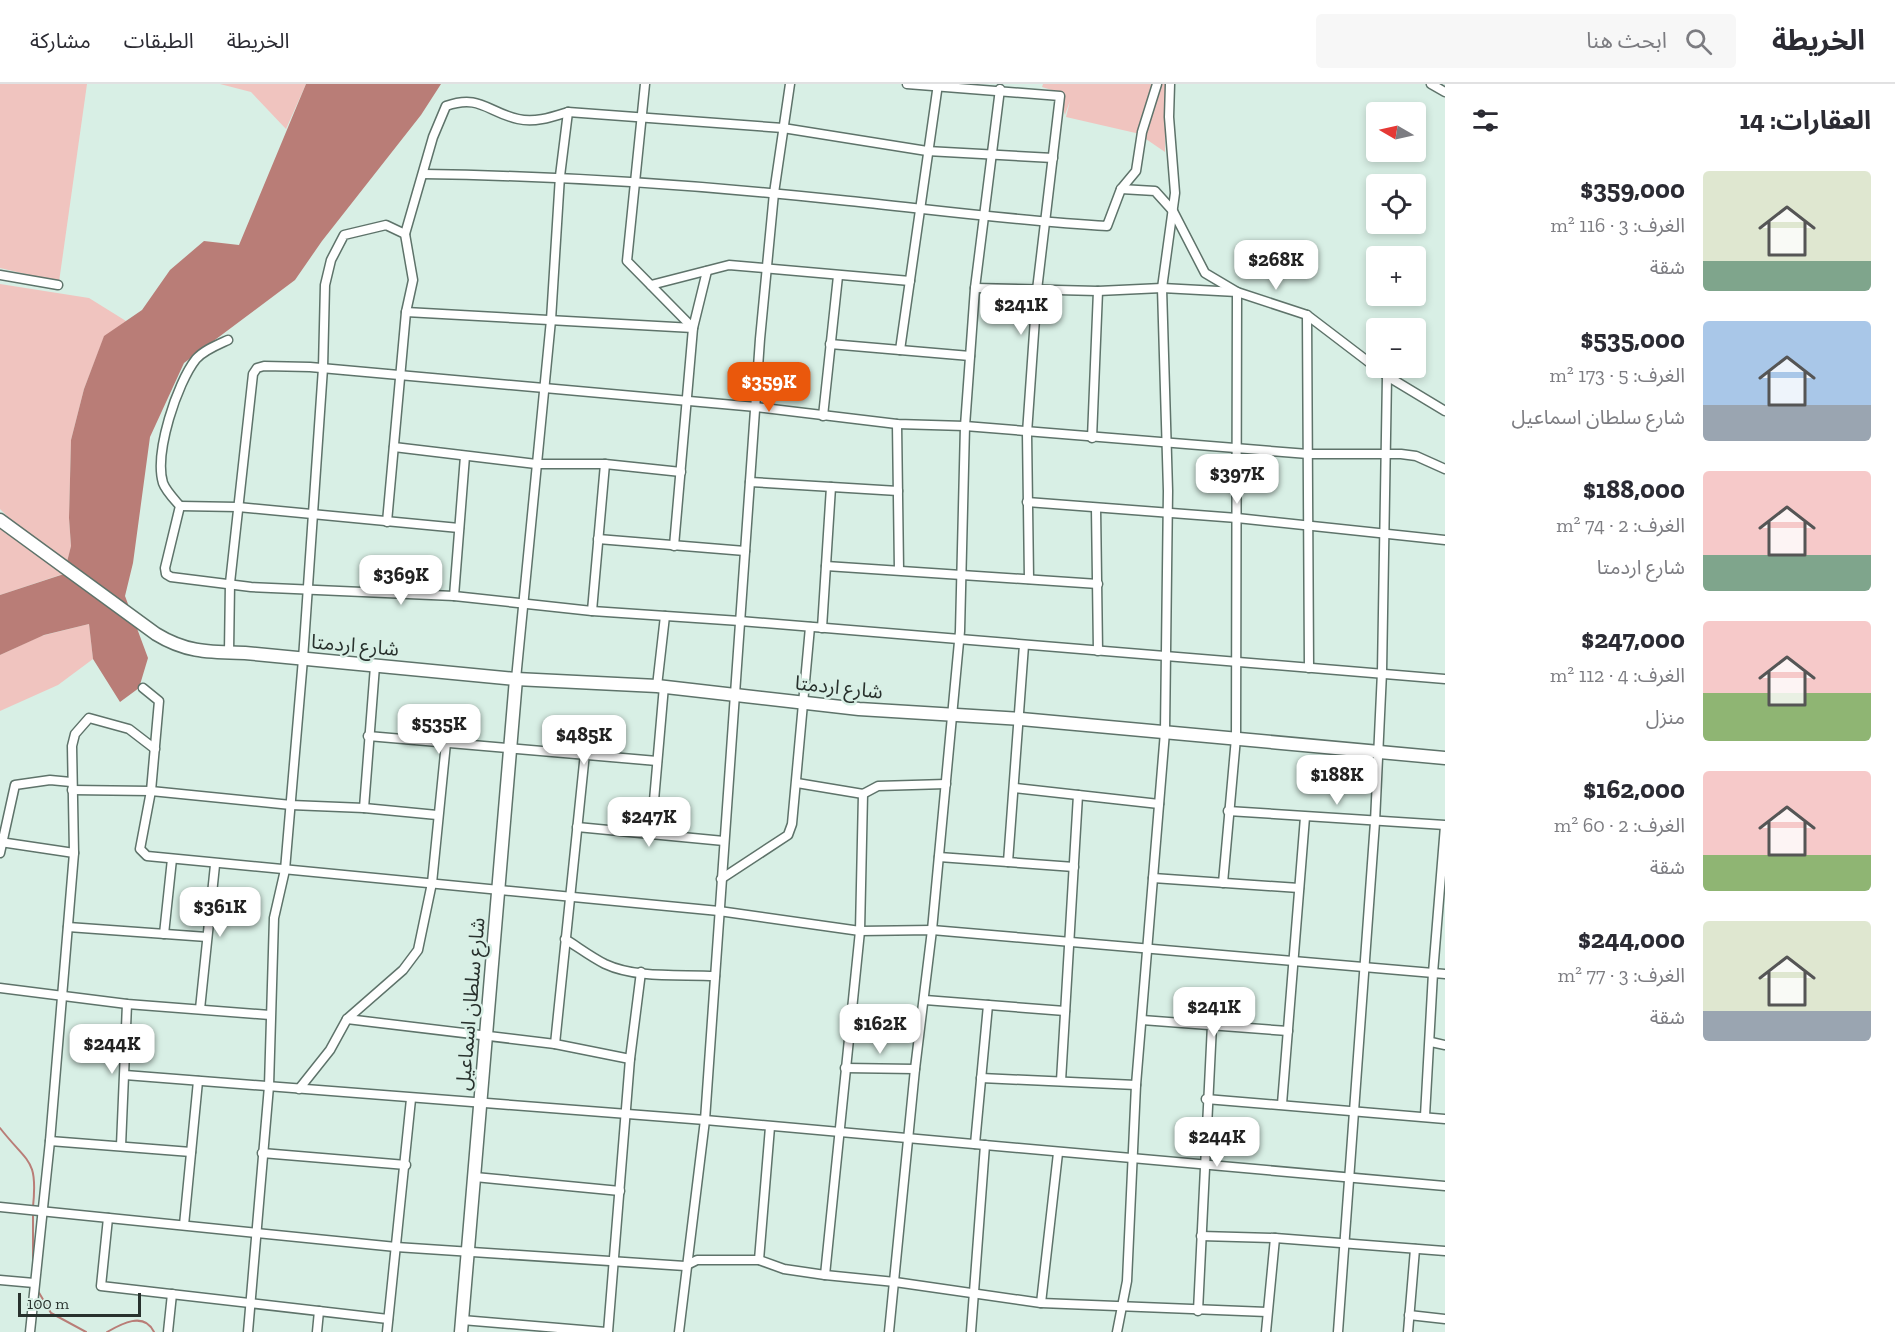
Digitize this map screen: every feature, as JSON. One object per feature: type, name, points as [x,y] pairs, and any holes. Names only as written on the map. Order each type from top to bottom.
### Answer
[{"type":"main road","name":"شارع اردمتا","points":[[0,520],[156,634],[176,646],[201,652],[229,652],[516,679],[660,686],[804,703],[952,716],[1021,719],[1445,758]]},
{"type":"main road","name":"شارع سلطان اسماعيل","points":[[461,1326],[513,747],[516,679]]},
{"type":"street","points":[[645,84],[627,261],[693,328]]},
{"type":"street","points":[[679,1332],[685,1266],[705,1120],[718,911],[767,269],[774,193],[790,84]]},
{"type":"street","points":[[907,84],[915,86],[938,84],[1060,96],[1037,290],[1027,433],[1029,579]]},
{"type":"street","points":[[900,350],[938,84]]},
{"type":"street","points":[[423,174],[560,176],[774,193],[983,217],[1107,226],[1121,189],[1136,171],[1142,132],[1157,84]]},
{"type":"street","points":[[1118,1332],[1127,1281],[1136,1085],[1165,732],[1168,657],[1162,288],[1175,193],[1169,117],[1170,84]]},
{"type":"street","points":[[1431,84],[1445,92]]},
{"type":"street","points":[[889,1332],[910,1139],[915,1069],[932,930],[959,640],[965,426],[975,288],[990,154],[1000,89]]},
{"type":"street","points":[[387,522],[406,312],[413,280],[405,234],[433,137],[446,106],[464,100],[520,119],[546,119],[568,112],[783,128],[927,151],[1053,158]]},
{"type":"street","points":[[516,679],[550,320],[560,176],[568,112]]},
{"type":"street","points":[[1121,189],[1155,191],[1173,211],[1205,273],[1237,292],[1307,315],[1366,360]]},
{"type":"street","points":[[248,1332],[269,1086],[274,918],[285,870],[303,659],[323,368],[325,285],[331,260],[344,235],[386,225],[405,234]]},
{"type":"street","points":[[651,285],[729,265],[910,281]]},
{"type":"street","points":[[674,546],[693,328],[707,271]]},
{"type":"street","points":[[0,275],[58,285]]},
{"type":"street","points":[[823,416],[838,276]]},
{"type":"street","points":[[975,288],[1098,291],[1162,288],[1237,292]]},
{"type":"street","points":[[1092,438],[1098,291]]},
{"type":"street","points":[[1223,883],[1236,738],[1239,448],[1237,292]]},
{"type":"street","points":[[406,312],[693,328]]},
{"type":"street","points":[[1307,315],[1309,668]]},
{"type":"street","points":[[180,506],[164,486],[161,473],[161,456],[168,426],[188,372],[197,358],[228,340]]},
{"type":"street","points":[[830,344],[970,356]]},
{"type":"street","points":[[229,652],[230,583],[254,374],[257,368],[264,366],[323,368],[756,407],[897,424],[965,426],[1027,433],[1308,454],[1416,456],[1445,468]]},
{"type":"street","points":[[1338,1332],[1375,822],[1382,672],[1387,378]]},
{"type":"street","points":[[1390,378],[1445,411]]},
{"type":"street","points":[[897,424],[899,570]]},
{"type":"street","points":[[394,447],[536,464],[605,464],[681,472]]},
{"type":"street","points":[[454,597],[465,456]]},
{"type":"street","points":[[592,611],[605,464]]},
{"type":"street","points":[[750,482],[898,491]]},
{"type":"street","points":[[822,628],[831,487]]},
{"type":"street","points":[[1027,502],[1237,518],[1445,540]]},
{"type":"street","points":[[180,506],[238,507],[313,516],[459,528]]},
{"type":"street","points":[[180,506],[165,574],[251,587],[308,587],[454,597],[592,611],[740,621],[1237,663],[1382,672],[1445,679]]},
{"type":"street","points":[[1096,508],[1098,651]]},
{"type":"street","points":[[598,539],[745,551]]},
{"type":"street","points":[[826,566],[1098,584]]},
{"type":"street","points":[[651,835],[665,616]]},
{"type":"street","points":[[721,879],[788,835],[797,783],[810,627]]},
{"type":"street","points":[[1008,862],[1021,719],[1024,645]]},
{"type":"street","points":[[364,808],[375,666]]},
{"type":"street","points":[[143,688],[159,701],[151,791],[140,849],[147,856],[215,865],[432,883],[718,911],[860,931],[932,930],[1293,962],[1364,965],[1445,974]]},
{"type":"street","points":[[30,1332],[50,1141],[60,997],[74,853],[72,786],[75,734],[89,718],[129,729],[155,749]]},
{"type":"street","points":[[368,736],[657,761]]},
{"type":"street","points":[[299,1089],[330,1050],[347,1019],[411,961],[418,950],[432,883],[446,743]]},
{"type":"street","points":[[555,1044],[585,753]]},
{"type":"street","points":[[0,853],[15,785],[50,780],[72,786],[437,815]]},
{"type":"street","points":[[797,783],[863,794],[878,786],[946,784]]},
{"type":"street","points":[[1015,788],[1159,804]]},
{"type":"street","points":[[825,1275],[860,931],[863,794]]},
{"type":"street","points":[[1061,1081],[1078,795]]},
{"type":"street","points":[[1228,811],[1445,825],[1442,898],[1433,973],[1431,1042],[1425,1116]]},
{"type":"street","points":[[1282,1104],[1305,817]]},
{"type":"street","points":[[577,827],[724,842]]},
{"type":"street","points":[[1,843],[74,853]]},
{"type":"street","points":[[939,857],[1074,867]]},
{"type":"street","points":[[164,934],[172,860]]},
{"type":"street","points":[[200,1009],[215,865]]},
{"type":"street","points":[[1153,878],[1299,888]]},
{"type":"street","points":[[68,927],[207,938]]},
{"type":"street","points":[[565,939],[605,964],[641,972],[715,976]]},
{"type":"street","points":[[461,1326],[607,1332],[630,1059],[641,972]]},
{"type":"street","points":[[0,988],[127,1004],[270,1015]]},
{"type":"street","points":[[924,1000],[1065,1011]]},
{"type":"street","points":[[121,1146],[127,1004]]},
{"type":"street","points":[[971,1332],[981,1078],[988,1005]]},
{"type":"street","points":[[347,1019],[488,1038],[555,1044],[630,1059]]},
{"type":"street","points":[[1142,1020],[1288,1031]]},
{"type":"street","points":[[1198,1311],[1206,1099],[1212,1025]]},
{"type":"street","points":[[1431,1042],[1445,1044]]},
{"type":"street","points":[[846,1068],[915,1069]]},
{"type":"street","points":[[125,1076],[481,1105],[705,1120],[839,1134],[1445,1186]]},
{"type":"street","points":[[981,1078],[1136,1085]]},
{"type":"street","points":[[184,1226],[198,1081]]},
{"type":"street","points":[[387,1332],[411,1099]]},
{"type":"street","points":[[1206,1099],[1445,1119]]},
{"type":"street","points":[[759,1260],[770,1127]]},
{"type":"street","points":[[50,1141],[191,1152]]},
{"type":"street","points":[[1041,1303],[1058,1152]]},
{"type":"street","points":[[262,1153],[406,1165]]},
{"type":"street","points":[[475,1177],[620,1191]]},
{"type":"street","points":[[0,1207],[468,1253],[685,1266],[697,1260],[759,1260],[784,1269],[895,1281],[974,1295],[1041,1303],[1121,1308],[1267,1312]]},
{"type":"street","points":[[108,1218],[101,1286],[250,1301],[388,1319]]},
{"type":"street","points":[[1201,1236],[1275,1238],[1445,1251]]},
{"type":"street","points":[[1266,1332],[1275,1238]]},
{"type":"street","points":[[1408,1332],[1415,1249]]},
{"type":"street","points":[[0,1280],[34,1282]]},
{"type":"street","points":[[168,1332],[172,1294]]},
{"type":"street","points":[[317,1332],[319,1311]]},
{"type":"street","points":[[1409,1315],[1445,1319]]},
{"type":"shaded area","points":[[0,84],[87,84],[59,282],[0,268]]},
{"type":"shaded area","points":[[220,84],[306,84],[286,129],[251,92]]},
{"type":"shaded area","points":[[306,84],[441,84],[421,115],[322,241],[295,280],[184,363],[150,437],[133,563],[125,596],[148,658],[139,688],[120,702],[93,659],[89,624],[44,635],[0,655],[0,595],[64,574],[71,546],[69,518],[71,440],[84,389],[104,336],[142,310],[170,270],[204,241],[239,245]]},
{"type":"shaded area","points":[[1043,84],[1153,84],[1140,134],[1066,117],[1070,101],[1065,115],[1058,92],[1042,87]]},
{"type":"shaded area","points":[[1162,84],[1166,84],[1165,152],[1143,137]]},
{"type":"shaded area","points":[[0,284],[89,298],[126,321],[104,337],[84,389],[71,440],[69,518],[71,546],[67,563],[20,529],[0,509]]},
{"type":"shaded area","points":[[0,526],[63,574],[0,595]]},
{"type":"shaded area","points":[[89,624],[93,659],[58,685],[0,711],[0,655],[41,636]]},
{"type":"waterway","points":[[0,1128],[24,1156],[32,1170],[33,1207]]},
{"type":"waterway","points":[[33,1213],[33,1264]]},
{"type":"waterway","points":[[38,1291],[51,1313],[86,1332]]},
{"type":"waterway","points":[[107,1332],[132,1321],[144,1322],[154,1332]]}]
